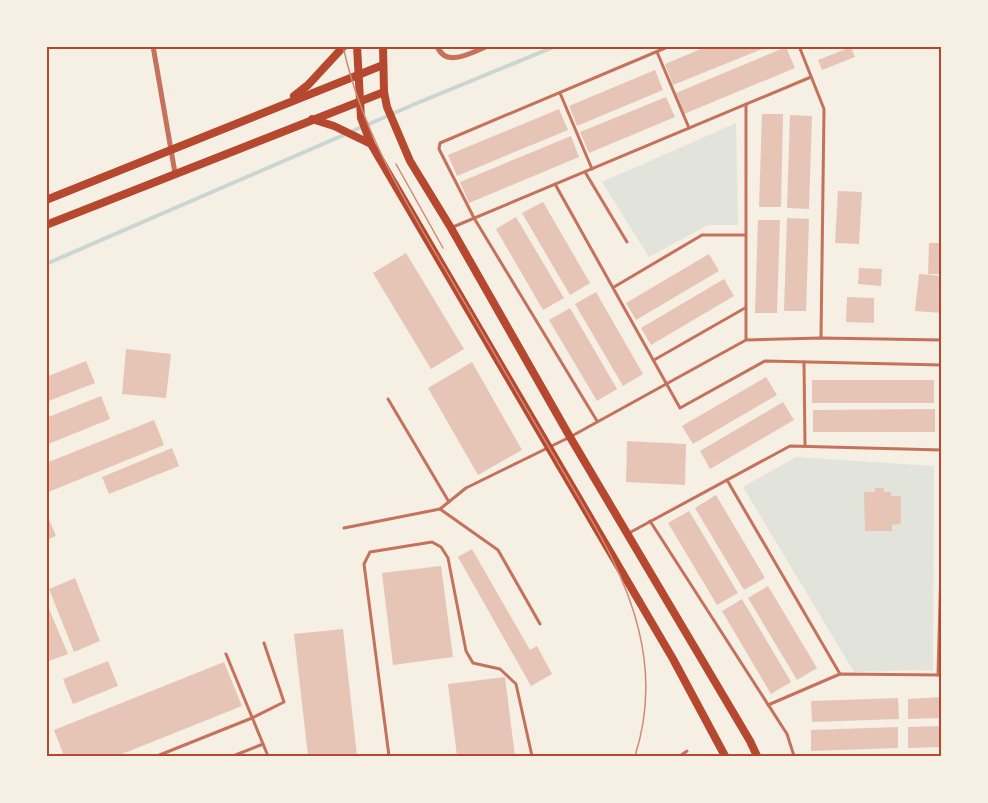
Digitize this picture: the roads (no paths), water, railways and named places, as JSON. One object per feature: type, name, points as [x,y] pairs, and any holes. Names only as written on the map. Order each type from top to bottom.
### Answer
[{"type":"main road","points":[[285,102],[308,85],[344,46]]},
{"type":"main road","points":[[357,46],[361,118],[371,144],[673,659],[725,756]]},
{"type":"main road","points":[[383,46],[384,92],[387,107],[410,161],[757,756]]},
{"type":"main road","points":[[46,200],[285,102],[383,65]]},
{"type":"main road","points":[[46,225],[384,92]]},
{"type":"main road","points":[[312,119],[334,126],[371,144]]},
{"type":"street","points":[[153,46],[176,173]]},
{"type":"street","points":[[437,46],[440,53],[449,59],[488,46]]},
{"type":"lane","points":[[597,421],[474,218],[439,149],[440,143],[670,46]]},
{"type":"lane","points":[[799,46],[824,109],[821,338]]},
{"type":"lane","points":[[657,52],[689,128]]},
{"type":"lane","points":[[451,228],[811,76]]},
{"type":"lane","points":[[560,93],[592,169]]},
{"type":"lane","points":[[746,104],[746,340]]},
{"type":"lane","points":[[585,172],[627,242]]},
{"type":"lane","points":[[555,184],[680,408],[765,361],[942,365]]},
{"type":"lane","points":[[614,288],[702,235],[745,235]]},
{"type":"lane","points":[[654,360],[745,308]]},
{"type":"lane","points":[[344,528],[440,510],[466,489],[570,437],[746,340],[821,338],[942,340]]},
{"type":"lane","points":[[804,362],[805,445]]},
{"type":"lane","points":[[388,399],[449,502]]},
{"type":"lane","points":[[627,534],[790,446],[942,450]]},
{"type":"lane","points":[[727,480],[840,674]]},
{"type":"lane","points":[[440,510],[498,550],[540,624]]},
{"type":"lane","points":[[651,520],[787,734],[794,756]]},
{"type":"lane","points":[[768,705],[840,674],[940,675],[942,529]]},
{"type":"lane","points":[[388,756],[364,564],[370,552],[432,542],[441,547],[448,558],[466,651],[473,663],[500,669],[516,684],[532,756]]},
{"type":"lane","points":[[157,756],[252,718],[284,702],[264,643]]},
{"type":"lane","points":[[226,654],[268,756]]},
{"type":"lane","points":[[233,756],[263,744]]},
{"type":"lane","points":[[680,756],[687,751]]},
{"type":"waterway","points":[[46,264],[415,104],[556,46]]},
{"type":"tram line","points":[[343,46],[361,107],[401,193],[595,526],[625,588],[639,631],[646,678],[643,726],[635,756]]},
{"type":"tram line","points":[[396,164],[443,248]]}]
